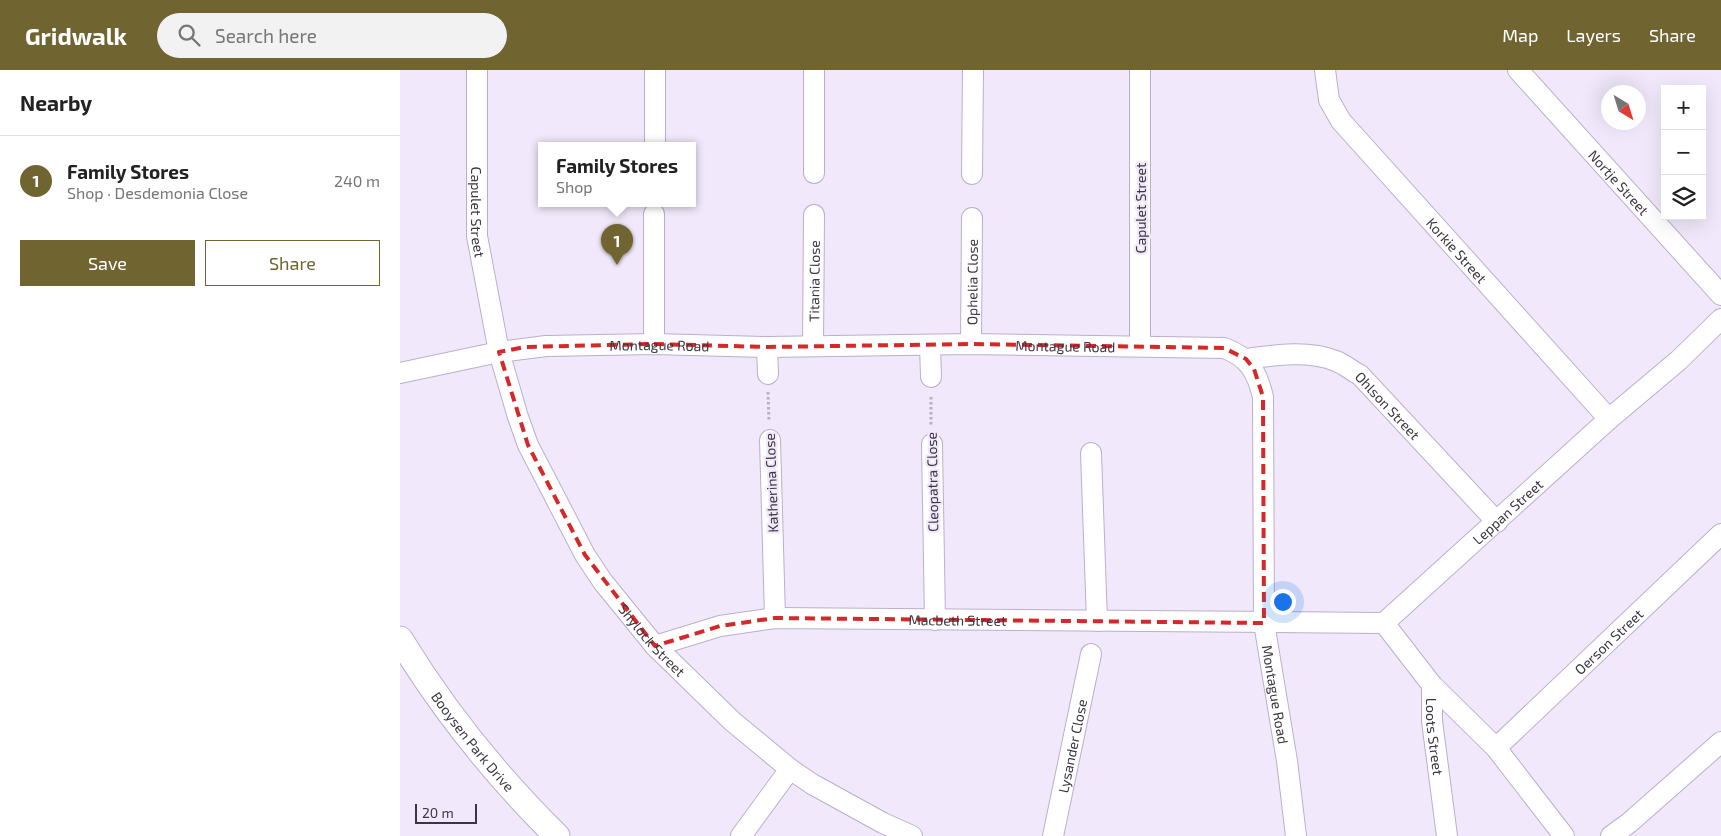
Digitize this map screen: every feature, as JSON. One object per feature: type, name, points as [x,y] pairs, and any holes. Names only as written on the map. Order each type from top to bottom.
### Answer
[{"type":"street","name":"Capulet Street","points":[[477,70],[477,236],[499,352]]},
{"type":"street","points":[[654,142],[655,70]]},
{"type":"street","points":[[814,70],[814,174]]},
{"type":"street","points":[[972,174],[973,70]]},
{"type":"street","name":"Capulet Street","points":[[1140,70],[1140,346]]},
{"type":"street","name":"Korkie Street","points":[[1324,70],[1329,100],[1341,121],[1609,419]]},
{"type":"street","name":"Nortje Street","points":[[1518,70],[1721,295]]},
{"type":"street","points":[[654,214],[654,344]]},
{"type":"street","name":"Titania Close","points":[[813,346],[814,215]]},
{"type":"street","name":"Ophelia Close","points":[[971,344],[972,218]]},
{"type":"street","name":"Leppan Street","points":[[1384,623],[1498,522],[1609,419],[1679,360],[1721,320]]},
{"type":"street","name":"Montague Road","points":[[400,373],[499,352],[539,347],[654,344],[767,347],[971,344],[1224,348],[1246,359],[1254,370],[1263,397],[1264,623],[1287,761],[1296,836]]},
{"type":"street","points":[[930,345],[931,377]]},
{"type":"street","points":[[767,347],[768,374]]},
{"type":"street","name":"Shylock Street","points":[[499,352],[528,444],[585,555],[603,582],[655,646],[732,721],[790,769],[835,797],[912,836]]},
{"type":"street","name":"Ohlson Street","points":[[1246,359],[1284,354],[1318,356],[1337,361],[1360,375],[1498,522]]},
{"type":"street","name":"Katherina Close","points":[[770,440],[775,618]]},
{"type":"street","name":"Cleopatra Close","points":[[932,444],[935,620]]},
{"type":"street","points":[[1092,453],[1098,621]]},
{"type":"street","name":"Oerson Street","points":[[1496,748],[1721,534]]},
{"type":"street","name":"Macbeth Street","points":[[655,646],[728,625],[775,618],[1264,623]]},
{"type":"street","points":[[1264,623],[1384,623]]},
{"type":"street","name":"Loots Street","points":[[1384,623],[1432,685],[1432,721],[1447,836]]},
{"type":"street","name":"Booysen Park Drive","points":[[400,639],[455,722],[530,809],[557,836]]},
{"type":"street","name":"Lysander Close","points":[[1053,836],[1091,654]]},
{"type":"street","points":[[1432,685],[1496,748],[1564,836]]},
{"type":"street","points":[[1610,836],[1630,823],[1721,742]]},
{"type":"street","points":[[741,836],[790,769]]},
{"type":"path","name":"Katherina Close","points":[[768,374],[770,440]]},
{"type":"path","name":"Cleopatra Close","points":[[931,377],[932,444]]},
{"type":"highlighted area","points":[[654,344],[767,347],[971,344],[1224,348],[1246,359],[1254,369],[1263,397],[1264,623],[775,618],[720,626],[655,646],[585,555],[528,445],[499,352],[525,347]]},
{"type":"place","name":"Family Stores","points":[[617,265]]}]
